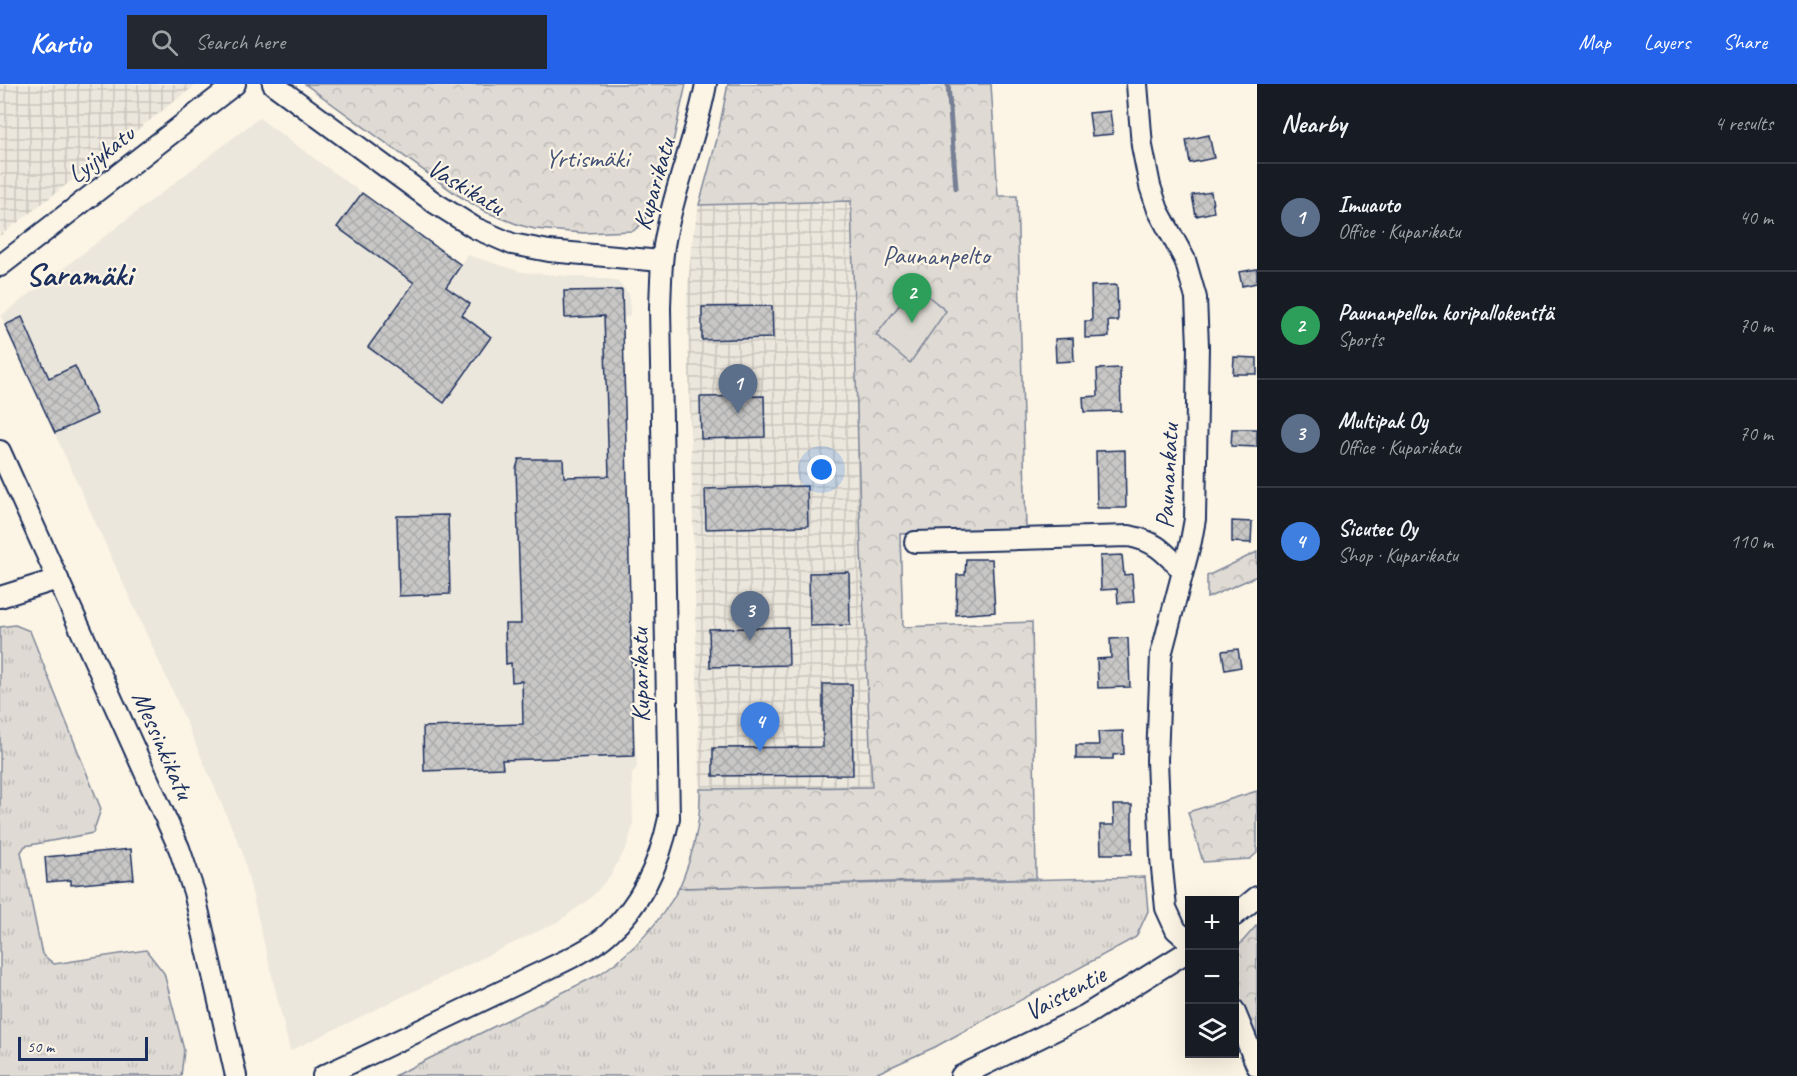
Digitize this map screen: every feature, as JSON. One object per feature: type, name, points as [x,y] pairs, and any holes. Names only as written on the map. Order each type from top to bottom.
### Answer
[{"type":"street","name":"Lyijykatu","points":[[0,266],[235,84]]},
{"type":"street","name":"Vaskikatu","points":[[273,84],[435,203],[475,228],[512,244],[549,251],[661,261]]},
{"type":"street","name":"Kuparikatu","points":[[323,1076],[562,962],[608,934],[642,893],[657,865],[669,818],[661,261],[681,177],[700,117],[706,84]]},
{"type":"street","name":"Paunankatu","points":[[1137,84],[1142,146],[1150,186],[1158,210],[1185,260],[1196,298],[1198,346],[1195,519],[1161,655],[1157,760],[1161,858],[1166,908],[1176,930],[1185,938]]},
{"type":"street","name":"Messinkikatu","points":[[0,451],[179,848],[194,892],[236,1076]]},
{"type":"street","points":[[915,542],[1129,536],[1148,540],[1159,547],[1182,570]]},
{"type":"street","points":[[0,597],[58,579]]},
{"type":"street","points":[[1239,912],[1257,897]]},
{"type":"street","name":"Vaistentie","points":[[961,1076],[1086,1015],[1185,953]]},
{"type":"street","points":[[1239,1022],[1257,1066]]},
{"type":"shaded area","points":[[0,84],[197,84],[0,236]]},
{"type":"shaded area","points":[[259,118],[461,265],[468,255],[522,272],[616,280],[629,294],[630,315],[623,319],[634,756],[637,756],[637,767],[632,774],[633,826],[627,846],[610,876],[591,898],[559,921],[290,1051],[242,851],[173,692],[1,316]]},
{"type":"shaded area","points":[[851,201],[872,787],[700,789],[687,298],[692,241],[699,205]]},
{"type":"green space","name":"Yrtismäki","points":[[305,84],[686,84],[671,151],[644,222],[633,231],[583,233],[535,229],[486,212],[456,194]]},
{"type":"green space","name":"Paunanpelto","points":[[728,84],[991,84],[998,196],[1017,196],[1026,529],[900,534],[903,627],[1032,622],[1036,878],[679,888],[695,840],[700,789],[872,787],[861,550],[851,201],[699,205],[717,139]]},
{"type":"green space","points":[[915,285],[946,311],[910,363],[876,335]]},
{"type":"green space","points":[[1257,552],[1257,576],[1207,598],[1207,576]]},
{"type":"green space","points":[[15,625],[30,631],[101,809],[93,833],[25,846],[21,852],[42,954],[54,964],[146,950],[164,973],[184,1050],[181,1076],[0,1076],[0,627]]},
{"type":"green space","points":[[1257,791],[1257,853],[1250,859],[1203,862],[1188,812]]},
{"type":"green space","points":[[1145,877],[1148,911],[1136,937],[935,1047],[871,1076],[394,1076],[600,974],[645,936],[679,888]]},
{"type":"green space","points":[[1257,925],[1257,1048],[1239,1004],[1239,945]]},
{"type":"building","points":[[1110,111],[1113,134],[1092,136],[1089,113]]},
{"type":"building","points":[[1209,135],[1214,158],[1190,163],[1186,140]]},
{"type":"building","points":[[1211,192],[1214,212],[1196,216],[1192,195]]},
{"type":"building","points":[[362,193],[461,265],[446,287],[470,304],[462,315],[491,337],[444,403],[368,347],[414,283],[337,227]]},
{"type":"building","points":[[1257,269],[1257,283],[1242,286],[1239,272]]},
{"type":"building","points":[[1117,285],[1118,321],[1108,321],[1109,337],[1085,338],[1085,321],[1092,321],[1091,286]]},
{"type":"building","points":[[622,290],[634,756],[502,760],[503,768],[424,771],[423,727],[523,724],[522,681],[512,682],[511,663],[506,664],[505,624],[521,624],[516,469],[519,459],[563,459],[564,477],[609,476],[604,316],[565,318],[564,291]]},
{"type":"building","points":[[772,306],[773,338],[702,340],[702,307]]},
{"type":"building","points":[[22,317],[49,378],[75,366],[97,414],[55,433],[5,325]]},
{"type":"building","points":[[1073,338],[1074,361],[1056,362],[1055,339]]},
{"type":"building","points":[[1234,357],[1257,358],[1257,374],[1233,374]]},
{"type":"building","points":[[1120,368],[1121,411],[1084,412],[1083,397],[1098,396],[1097,369]]},
{"type":"building","points":[[764,396],[765,437],[701,439],[700,397]]},
{"type":"building","points":[[1232,429],[1257,429],[1257,447],[1231,446]]},
{"type":"building","points":[[1125,450],[1126,508],[1097,508],[1096,451]]},
{"type":"building","points":[[807,486],[808,526],[706,529],[705,489]]},
{"type":"building","points":[[448,515],[450,594],[399,596],[397,516]]},
{"type":"building","points":[[1232,521],[1252,522],[1251,543],[1232,542]]},
{"type":"building","points":[[1122,555],[1124,575],[1132,574],[1134,602],[1118,603],[1117,589],[1101,590],[1100,556]]},
{"type":"building","points":[[966,559],[992,559],[995,612],[956,615],[957,575],[965,575]]},
{"type":"building","points":[[849,572],[850,625],[810,626],[809,573]]},
{"type":"building","points":[[788,627],[789,665],[710,667],[709,629]]},
{"type":"building","points":[[1128,638],[1130,687],[1098,688],[1097,659],[1111,658],[1110,639]]},
{"type":"building","points":[[1238,649],[1241,667],[1225,670],[1222,651]]},
{"type":"building","points":[[823,684],[852,684],[853,775],[713,776],[713,748],[823,747]]},
{"type":"building","points":[[1123,731],[1124,754],[1113,755],[1113,759],[1076,759],[1076,745],[1099,745],[1098,732]]},
{"type":"building","points":[[1113,805],[1132,805],[1132,854],[1101,854],[1100,825],[1114,825]]},
{"type":"building","points":[[131,849],[134,879],[71,885],[71,880],[47,882],[45,857]]},
{"type":"waterway","points":[[948,84],[956,188]]},
{"type":"place","name":"Paunanpellon koripallokenttä","points":[[912,323]]},
{"type":"place","name":"Imuauto","points":[[738,414]]},
{"type":"place","name":"Multipak Oy","points":[[750,641]]},
{"type":"place","name":"Sicutec Oy","points":[[760,752]]},
{"type":"district","name":"Saramäki","points":[[79,274]]}]
